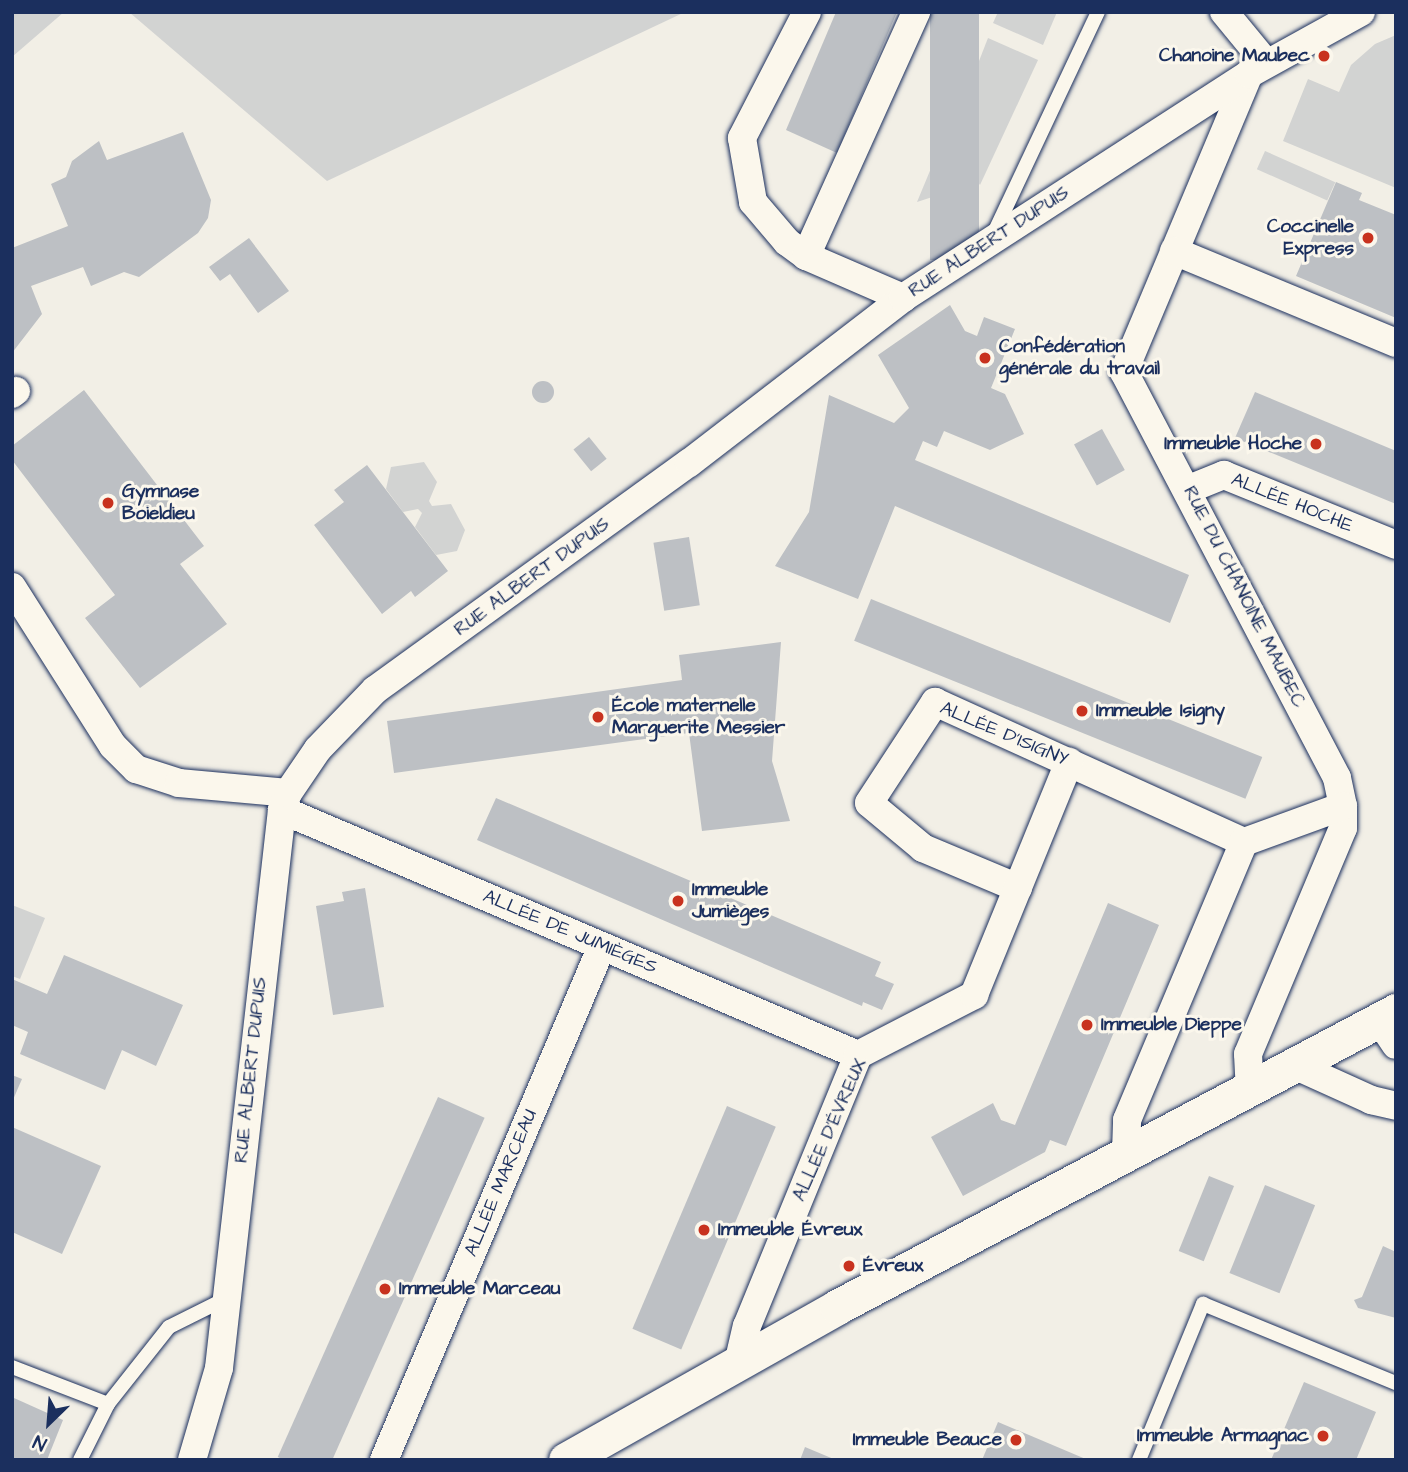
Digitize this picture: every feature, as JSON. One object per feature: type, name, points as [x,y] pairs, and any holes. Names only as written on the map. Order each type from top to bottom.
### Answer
[{"type":"street","points":[[807,12],[742,138],[754,202],[787,242],[806,256],[902,298]]},
{"type":"street","points":[[806,256],[916,12]]},
{"type":"street","points":[[1224,12],[1258,69]]},
{"type":"street","name":"RUE ALBERT DUPUIS","points":[[192,1460],[212,1402],[228,1297],[285,802],[318,749],[375,690],[689,463],[902,298],[1258,69],[1329,19],[1361,12]]},
{"type":"street","name":"RUE DU CHANOINE MAUBEC","points":[[1250,1091],[1248,1054],[1342,828],[1343,806],[1337,778],[1189,489],[1125,372],[1174,251],[1258,69]]},
{"type":"street","points":[[1174,251],[1396,342]]},
{"type":"street","name":"ALLÉE HOCHE","points":[[1189,489],[1224,475],[1396,545]]},
{"type":"street","name":"ALLÉE DE JUMIÈGES","points":[[12,587],[113,746],[136,769],[179,783],[285,802],[602,946],[858,1055]]},
{"type":"street","name":"ALLÉE D'ISIGNY","points":[[1018,888],[922,848],[869,803],[935,702],[1244,842]]},
{"type":"street","name":"ALLÉE D'ÉVREUX","points":[[738,1364],[747,1326],[858,1055],[974,995],[1069,762]]},
{"type":"street","points":[[1126,1152],[1127,1120],[1244,842],[1343,806]]},
{"type":"street","name":"ALLÉE MARCEAU","points":[[384,1460],[602,946]]},
{"type":"street","points":[[566,1460],[1126,1152],[1250,1091],[1294,1065],[1390,1025]]},
{"type":"street","points":[[1294,1065],[1371,1100],[1396,1106]]},
{"type":"lane","points":[[990,241],[1098,12]]},
{"type":"lane","points":[[80,1460],[108,1405],[169,1327],[228,1297]]},
{"type":"lane","points":[[1139,1460],[1203,1304],[1396,1383]]},
{"type":"lane","points":[[12,1367],[108,1405]]},
{"type":"shaded area","points":[[12,12],[64,12],[12,57]]},
{"type":"shaded area","points":[[129,12],[685,12],[327,181]]},
{"type":"shaded area","points":[[998,12],[1057,12],[1043,45],[993,23]]},
{"type":"shaded area","points":[[1396,35],[1396,188],[1283,141],[1308,79],[1339,92],[1351,65],[1375,44]]},
{"type":"shaded area","points":[[988,38],[1038,60],[980,185],[963,161],[954,125]]},
{"type":"shaded area","points":[[944,137],[966,186],[917,202]]},
{"type":"shaded area","points":[[1265,151],[1335,182],[1327,201],[1257,169]]},
{"type":"shaded area","points":[[424,462],[437,482],[429,501],[432,506],[451,504],[465,530],[457,551],[436,555],[415,527],[422,513],[418,509],[403,512],[386,489],[391,467]]},
{"type":"shaded area","points":[[12,905],[45,918],[20,979],[12,976]]},
{"type":"building","points":[[836,12],[897,12],[837,153],[786,130]]},
{"type":"building","points":[[930,12],[979,12],[979,260],[930,260]]},
{"type":"building","points":[[183,132],[211,200],[208,218],[198,233],[139,277],[124,272],[91,286],[83,267],[31,286],[42,314],[12,353],[12,248],[68,226],[51,184],[66,177],[72,161],[99,141],[107,160]]},
{"type":"building","points":[[1336,182],[1362,193],[1359,200],[1396,215],[1396,318],[1296,276]]},
{"type":"building","points":[[249,238],[289,291],[258,313],[230,274],[220,281],[209,267]]},
{"type":"building","points":[[950,305],[965,331],[977,336],[984,317],[1015,329],[991,388],[1005,394],[1024,434],[990,450],[944,431],[937,447],[923,441],[915,460],[1189,575],[1170,623],[895,506],[858,599],[775,566],[809,512],[829,395],[894,423],[909,408],[878,355]]},
{"type":"building","points":[[543,381],[551,384],[554,392],[551,400],[543,403],[535,400],[532,392],[535,384]]},
{"type":"building","name":"Gymnase Boieldieu","points":[[84,390],[204,546],[180,564],[227,624],[140,688],[85,618],[115,595],[12,460],[12,446]]},
{"type":"building","name":"Immeuble Hoche","points":[[1255,392],[1396,451],[1396,504],[1235,438]]},
{"type":"building","points":[[1102,429],[1125,470],[1097,486],[1074,445]]},
{"type":"building","points":[[589,437],[607,459],[591,471],[573,450]]},
{"type":"building","points":[[367,465],[448,571],[415,597],[411,591],[382,614],[314,525],[344,502],[334,490]]},
{"type":"building","points":[[689,537],[700,605],[664,611],[653,543]]},
{"type":"building","name":"Immeuble Isigny","points":[[871,599],[1262,757],[1245,799],[854,641]]},
{"type":"building","points":[[781,642],[772,761],[790,821],[702,831],[689,733],[394,773],[387,721],[682,680],[679,655]]},
{"type":"building","name":"Immeuble Jumièges","points":[[496,798],[881,962],[875,976],[894,984],[882,1010],[863,1002],[862,1006],[477,840]]},
{"type":"building","points":[[365,888],[384,1007],[333,1015],[316,906],[344,901],[342,892]]},
{"type":"building","name":"Immeuble Dieppe","points":[[1108,903],[1159,925],[1066,1146],[1050,1140],[1045,1152],[963,1196],[931,1137],[993,1103],[1001,1120],[1015,1125]]},
{"type":"building","points":[[64,955],[183,1005],[156,1066],[122,1050],[105,1090],[20,1054],[28,1032],[12,1025],[12,979],[47,994]]},
{"type":"building","points":[[12,1075],[22,1079],[12,1102]]},
{"type":"building","name":"Immeuble Marceau","points":[[438,1097],[485,1118],[332,1460],[285,1460],[278,1457]]},
{"type":"building","name":"Immeuble Évreux","points":[[727,1106],[776,1127],[681,1349],[632,1329]]},
{"type":"building","points":[[12,1127],[101,1166],[62,1254],[12,1232]]},
{"type":"building","points":[[1209,1176],[1234,1186],[1204,1261],[1179,1251]]},
{"type":"building","points":[[1265,1185],[1315,1205],[1279,1293],[1229,1273]]},
{"type":"building","points":[[1383,1246],[1396,1252],[1396,1318],[1358,1308],[1354,1300],[1362,1297]]},
{"type":"building","name":"Immeuble Armagnac","points":[[1304,1382],[1376,1412],[1356,1460],[1271,1460]]},
{"type":"building","points":[[14,1398],[63,1420],[47,1460],[12,1460]]},
{"type":"building","name":"Immeuble Beauce","points":[[998,1422],[1088,1460],[982,1460]]},
{"type":"building","points":[[805,1447],[836,1460],[800,1460]]},
{"type":"place","name":"Chanoine Maubec","points":[[1324,56]]},
{"type":"place","name":"Coccinelle Express","points":[[1368,238]]},
{"type":"place","name":"Confédération générale du travail","points":[[985,358]]},
{"type":"place","name":"Immeuble Hoche","points":[[1316,444]]},
{"type":"place","name":"Gymnase Boieldieu","points":[[108,503]]},
{"type":"place","name":"Immeuble Isigny","points":[[1082,711]]},
{"type":"place","name":"École maternelle Marguerite Messier","points":[[598,717]]},
{"type":"place","name":"Immeuble Jumièges","points":[[678,901]]},
{"type":"place","name":"Immeuble Dieppe","points":[[1087,1025]]},
{"type":"place","name":"Immeuble Évreux","points":[[704,1230]]},
{"type":"place","name":"Évreux","points":[[849,1266]]},
{"type":"place","name":"Immeuble Marceau","points":[[385,1289]]},
{"type":"place","name":"Immeuble Armagnac","points":[[1323,1436]]},
{"type":"place","name":"Immeuble Beauce","points":[[1016,1440]]}]
